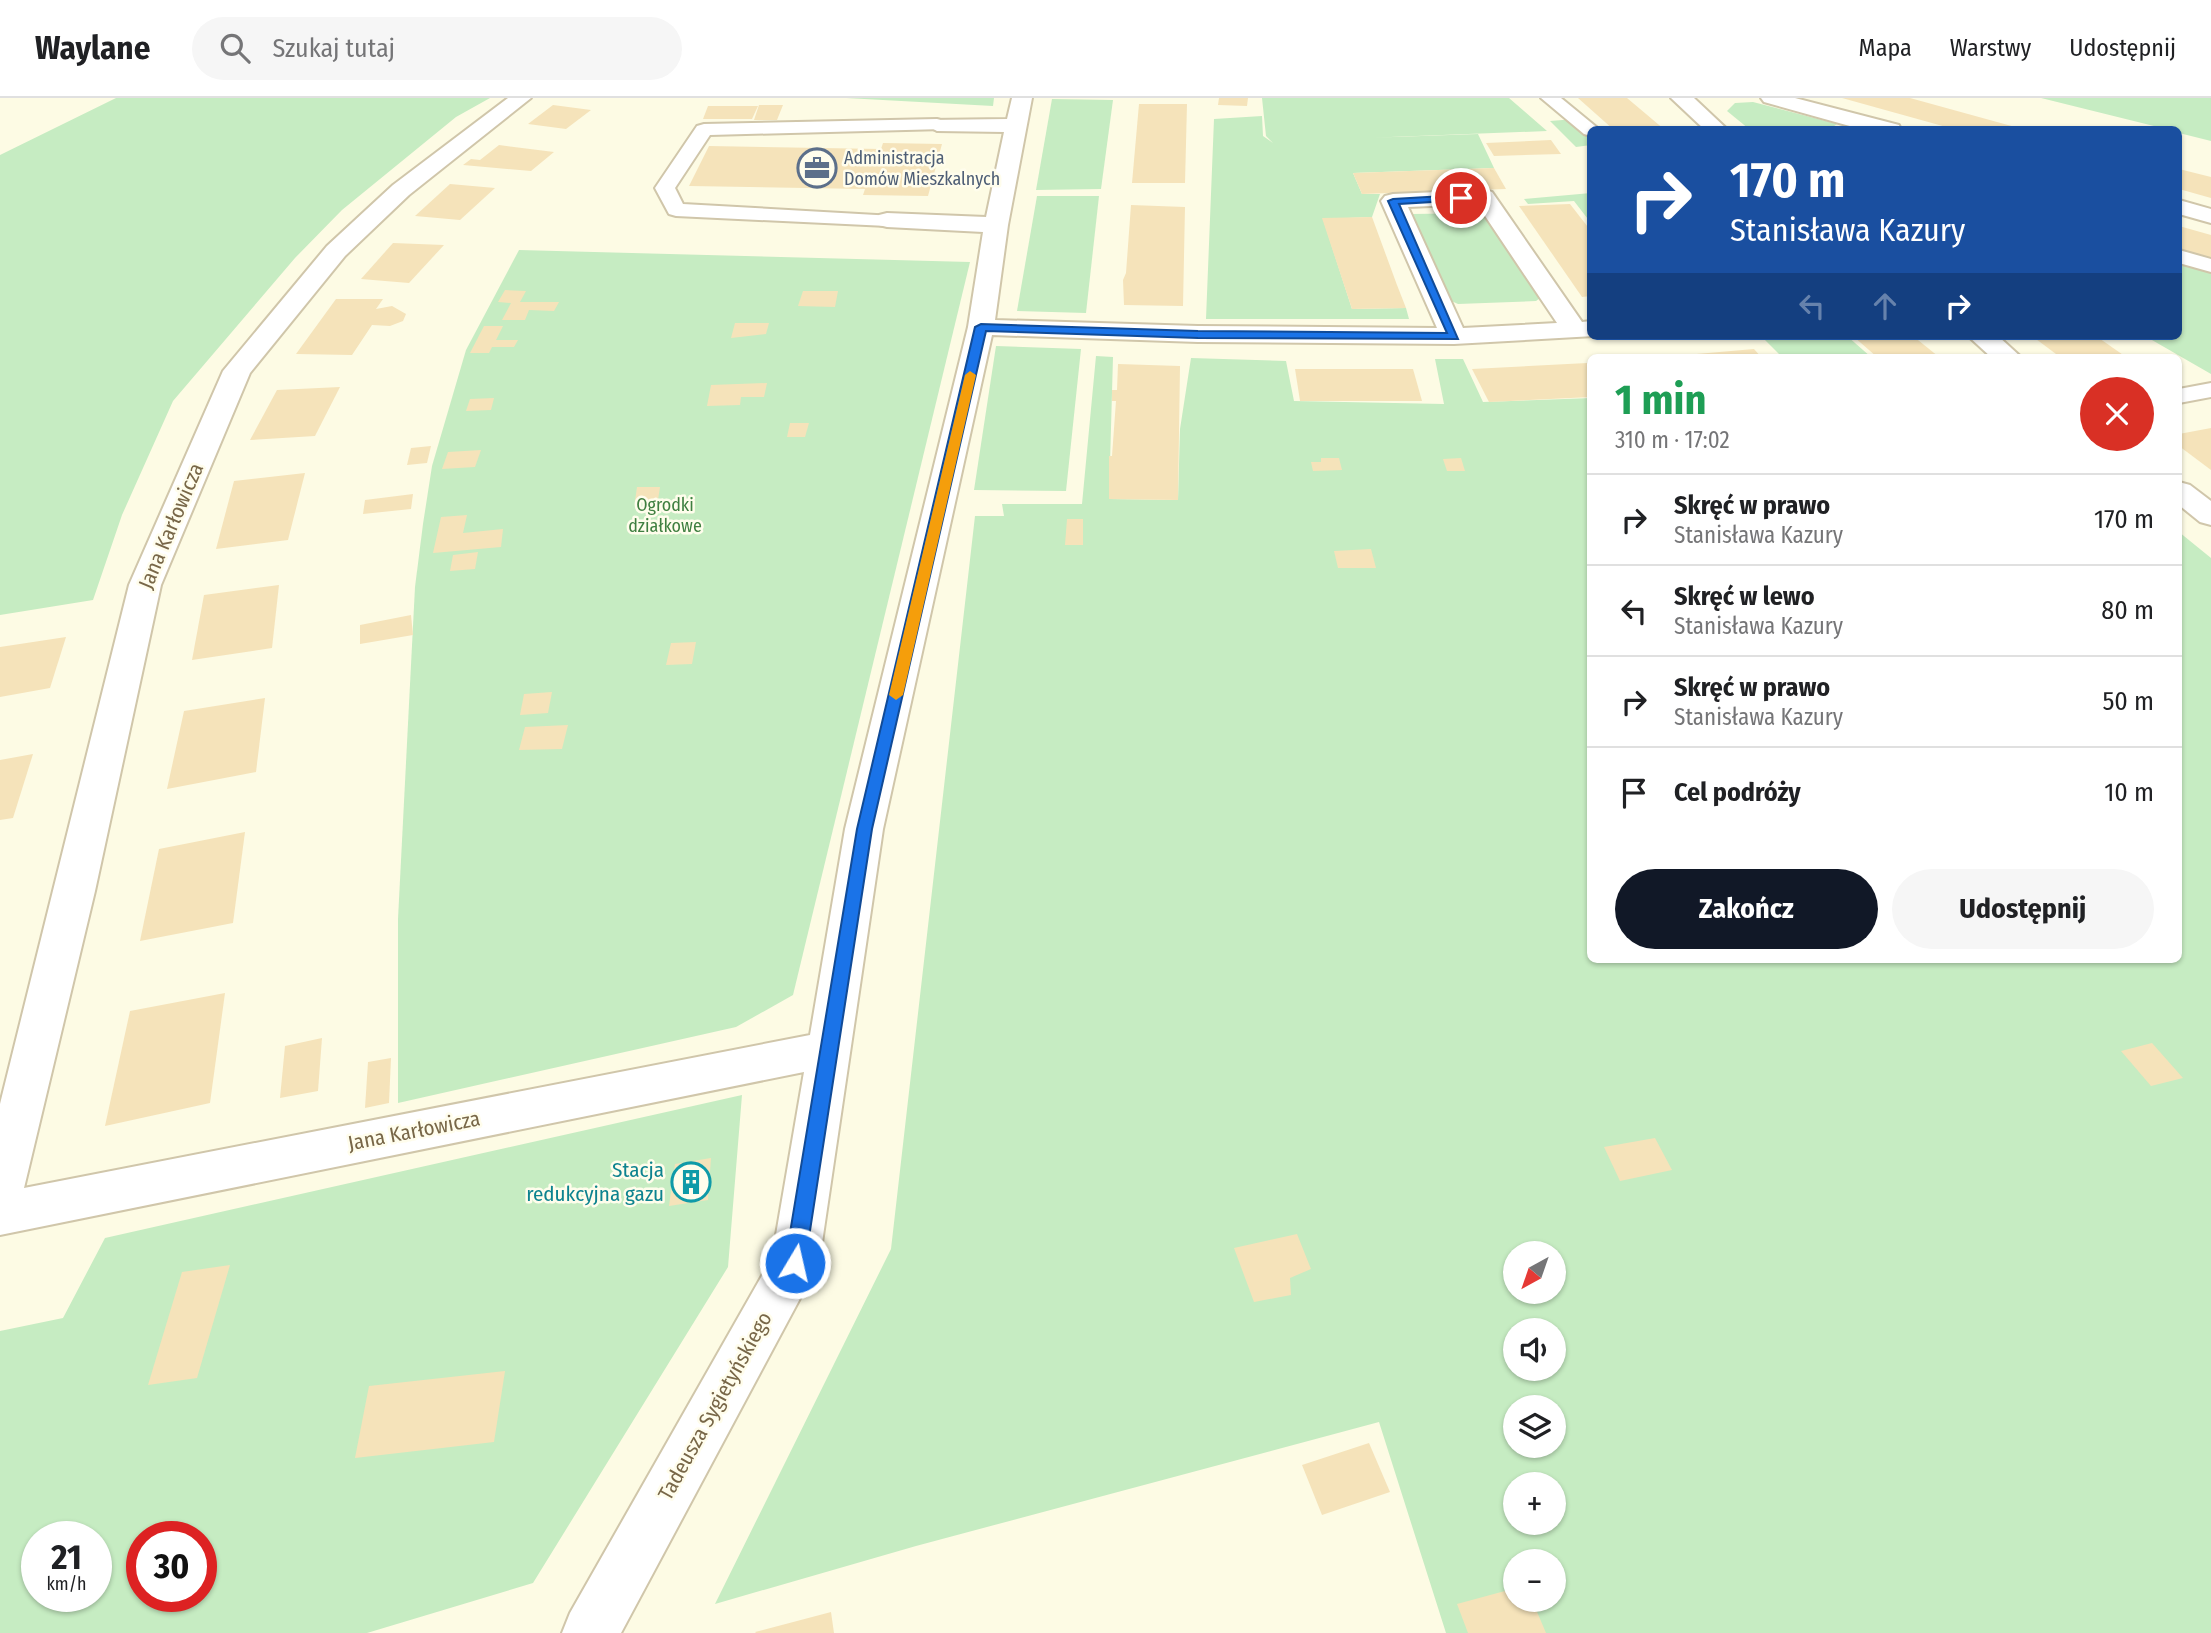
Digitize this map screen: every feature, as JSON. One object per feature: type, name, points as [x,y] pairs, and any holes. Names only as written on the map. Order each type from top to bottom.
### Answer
[{"type":"street","name":"Jana Karłowicza","points":[[0,1194],[75,891],[145,585],[237,371],[336,251],[401,190],[521,98]]},
{"type":"street","name":"Tadeusza Sygietyńskiego","points":[[590,1633],[795,1263],[864,829],[981,327],[996,225],[1022,98]]},
{"type":"street","points":[[1681,98],[1713,126]]},
{"type":"street","points":[[1771,98],[1855,125]]},
{"type":"street","points":[[937,125],[1017,126]]},
{"type":"street","points":[[1454,336],[1393,201],[1484,197],[1583,329]]},
{"type":"street","points":[[2182,208],[2211,216]]},
{"type":"street","points":[[887,220],[996,225]]},
{"type":"street","points":[[981,327],[1198,334],[1454,336],[1583,329]]},
{"type":"street","points":[[1986,340],[2004,354]]},
{"type":"street","points":[[2182,493],[2211,516]]},
{"type":"street","name":"Jana Karłowicza","points":[[0,1214],[828,1049]]},
{"type":"lane","points":[[1550,98],[1587,127]]},
{"type":"lane","points":[[887,220],[676,210],[665,188],[704,130],[937,125]]},
{"type":"lane","points":[[2182,257],[2211,266]]},
{"type":"lane","points":[[2182,395],[2211,390]]},
{"type":"green space","points":[[116,98],[490,98],[456,117],[342,210],[295,258],[173,401],[122,515],[93,600],[0,615],[0,155]]},
{"type":"green space","points":[[846,98],[994,98],[993,106]]},
{"type":"green space","points":[[1262,98],[1509,98],[1547,131],[1365,138],[1478,134],[1494,168],[1353,173],[1362,194],[1380,194],[1372,217],[1323,219],[1352,309],[1406,308],[1409,319],[1206,319],[1214,119],[1262,116],[1263,136],[1273,143],[1266,136]]},
{"type":"green space","points":[[2041,98],[2211,98],[2211,141],[2182,134],[2182,126],[2154,126]]},
{"type":"green space","points":[[1052,99],[1113,100],[1101,189],[1036,190]]},
{"type":"green space","points":[[1753,102],[1837,124],[1745,126],[1727,111],[1735,103]]},
{"type":"green space","points":[[1575,119],[1587,130],[1587,146],[1576,147],[1550,121]]},
{"type":"green space","points":[[1587,193],[1587,218],[1574,201],[1528,204],[1524,199]]},
{"type":"green space","points":[[1037,196],[1099,196],[1086,313],[1017,311]]},
{"type":"green space","points":[[1486,213],[1543,296],[1536,301],[1458,304],[1447,299],[1411,214]]},
{"type":"green space","name":"Ogrodki działkowe","points":[[519,250],[970,262],[793,995],[736,1027],[398,1103],[398,919],[415,587],[423,524],[432,466],[466,350]]},
{"type":"green space","points":[[2182,263],[2211,271],[2211,374],[2182,357],[2182,354],[2176,354],[2152,340],[2182,340]]},
{"type":"green space","points":[[1765,340],[1852,340],[1868,354],[1779,354]]},
{"type":"green space","points":[[996,346],[1081,349],[1066,491],[974,490]]},
{"type":"green space","points":[[1096,356],[1113,357],[1109,499],[1178,500],[1180,429],[1191,358],[1286,361],[1294,401],[1444,404],[1435,359],[1463,359],[1483,402],[1587,398],[1587,963],[2182,963],[2182,534],[2211,558],[2211,1633],[1446,1633],[1379,1422],[916,1546],[715,1604],[891,1249],[975,516],[1004,516],[1002,504],[1082,504]]},
{"type":"green space","points":[[742,1095],[728,1267],[533,1583],[367,1633],[0,1633],[0,1331],[63,1318],[105,1238]]},
{"type":"building","points":[[1219,98],[1248,98],[1247,106],[1218,105]]},
{"type":"building","points":[[1578,98],[1627,98],[1660,126],[1610,126]]},
{"type":"building","points":[[1842,98],[1910,98],[2012,126],[1943,126]]},
{"type":"building","points":[[1139,104],[1187,104],[1185,183],[1132,183]]},
{"type":"building","points":[[553,105],[591,110],[566,129],[528,124]]},
{"type":"building","points":[[759,105],[783,105],[777,120],[754,120]]},
{"type":"building","points":[[708,106],[758,106],[752,119],[703,119]]},
{"type":"building","points":[[1551,140],[1561,154],[1494,156],[1486,143]]},
{"type":"building","name":"Administracja Domów Mieszkalnych","points":[[883,143],[942,144],[928,196],[863,195],[865,189],[689,186],[709,146],[881,149]]},
{"type":"building","points":[[499,145],[554,152],[531,171],[463,165],[471,159],[480,160]]},
{"type":"building","points":[[1494,168],[1506,189],[1362,194],[1353,173]]},
{"type":"building","points":[[2182,170],[2211,177],[2211,198],[2182,190]]},
{"type":"building","points":[[450,184],[495,188],[460,220],[415,216]]},
{"type":"building","points":[[1570,204],[1587,226],[1587,296],[1582,297],[1519,206]]},
{"type":"building","points":[[1131,205],[1185,207],[1183,306],[1124,305],[1123,280],[1126,273]]},
{"type":"building","points":[[1372,217],[1406,308],[1352,309],[1322,218]]},
{"type":"building","points":[[2182,227],[2211,235],[2211,259],[2182,251]]},
{"type":"building","points":[[393,243],[444,245],[409,283],[361,279]]},
{"type":"building","points":[[505,290],[526,291],[520,302],[559,302],[554,311],[529,310],[525,320],[502,320],[511,303],[498,302]]},
{"type":"building","points":[[803,291],[838,291],[835,307],[798,306]]},
{"type":"building","points":[[336,299],[383,299],[376,309],[392,306],[406,314],[403,321],[390,326],[372,325],[352,355],[296,354]]},
{"type":"building","points":[[735,323],[769,323],[766,334],[731,338]]},
{"type":"building","points":[[484,326],[503,326],[496,340],[518,340],[514,347],[492,347],[489,353],[470,353]]},
{"type":"building","points":[[1858,340],[1918,340],[1935,354],[1874,354]]},
{"type":"building","points":[[2037,340],[2102,340],[2122,354],[2056,354]]},
{"type":"building","points":[[1754,349],[1758,354],[1696,354]]},
{"type":"building","points":[[1587,363],[1587,397],[1489,402],[1472,369]]},
{"type":"building","points":[[1118,364],[1180,366],[1178,500],[1109,499],[1109,456],[1112,456],[1116,401],[1112,401],[1112,390],[1117,390]]},
{"type":"building","points":[[1295,369],[1413,369],[1422,401],[1300,401]]},
{"type":"building","points":[[767,383],[764,397],[741,397],[740,405],[707,406],[711,385]]},
{"type":"building","points":[[340,387],[315,436],[250,440],[277,390]]},
{"type":"building","points":[[494,398],[491,410],[466,411],[470,399]]},
{"type":"building","points":[[790,423],[809,423],[805,437],[787,437]]},
{"type":"building","points":[[2211,428],[2211,470],[2182,448],[2182,433]]},
{"type":"building","points":[[431,446],[427,463],[407,465],[411,448]]},
{"type":"building","points":[[481,450],[475,467],[442,469],[448,452]]},
{"type":"building","points":[[1321,458],[1339,458],[1342,470],[1313,471],[1311,462],[1321,462]]},
{"type":"building","points":[[1461,458],[1465,471],[1447,471],[1443,459]]},
{"type":"building","points":[[305,473],[288,540],[216,549],[234,481]]},
{"type":"building","points":[[637,487],[660,487],[658,500],[635,501]]},
{"type":"building","points":[[413,494],[411,509],[363,514],[365,500]]},
{"type":"building","points":[[467,515],[463,533],[503,529],[501,547],[433,553],[441,517]]},
{"type":"building","points":[[1067,519],[1083,519],[1083,545],[1065,545]]},
{"type":"building","points":[[1371,549],[1376,568],[1338,568],[1334,551]]},
{"type":"building","points":[[478,552],[475,569],[450,571],[453,555]]},
{"type":"building","points":[[279,585],[272,648],[192,660],[204,595]]},
{"type":"building","points":[[411,615],[413,635],[360,644],[360,625]]},
{"type":"building","points":[[66,637],[50,688],[0,697],[0,647]]},
{"type":"building","points":[[696,642],[692,664],[666,665],[671,643]]},
{"type":"building","points":[[552,692],[548,713],[520,715],[524,694]]},
{"type":"building","points":[[265,698],[256,772],[167,789],[184,711]]},
{"type":"building","points":[[568,725],[562,749],[519,750],[525,727]]},
{"type":"building","points":[[33,754],[13,818],[0,820],[0,760]]},
{"type":"building","points":[[245,832],[233,923],[140,941],[159,849]]},
{"type":"building","points":[[225,993],[210,1103],[105,1126],[130,1011]]},
{"type":"building","points":[[322,1038],[318,1091],[280,1098],[285,1046]]},
{"type":"building","points":[[2152,1043],[2183,1078],[2151,1086],[2121,1051]]},
{"type":"building","points":[[391,1058],[389,1103],[365,1108],[368,1062]]},
{"type":"building","points":[[1655,1138],[1672,1170],[1620,1181],[1604,1147]]},
{"type":"building","name":"Stacja redukcyjna gazu","points":[[711,1158],[708,1200],[669,1206],[675,1164]]},
{"type":"building","points":[[1297,1234],[1311,1269],[1290,1278],[1291,1295],[1254,1302],[1234,1248]]},
{"type":"building","points":[[230,1265],[197,1378],[148,1385],[182,1272]]},
{"type":"building","points":[[505,1371],[494,1442],[355,1458],[369,1386]]},
{"type":"building","points":[[1369,1443],[1390,1492],[1322,1515],[1302,1465]]},
{"type":"building","points":[[1503,1592],[1503,1612],[1537,1612],[1546,1633],[1468,1633],[1457,1604]]},
{"type":"building","points":[[831,1612],[834,1633],[755,1632]]},
{"type":"slow traffic","points":[[896,695],[970,375]]},
{"type":"place","name":"Administracja Domów Mieszkalnych","points":[[817,168]]},
{"type":"place","name":"Stacja redukcyjna gazu","points":[[691,1182]]},
{"type":"route","points":[[795,1263],[864,829],[981,327],[1198,334],[1454,336],[1393,201],[1461,198]]}]
